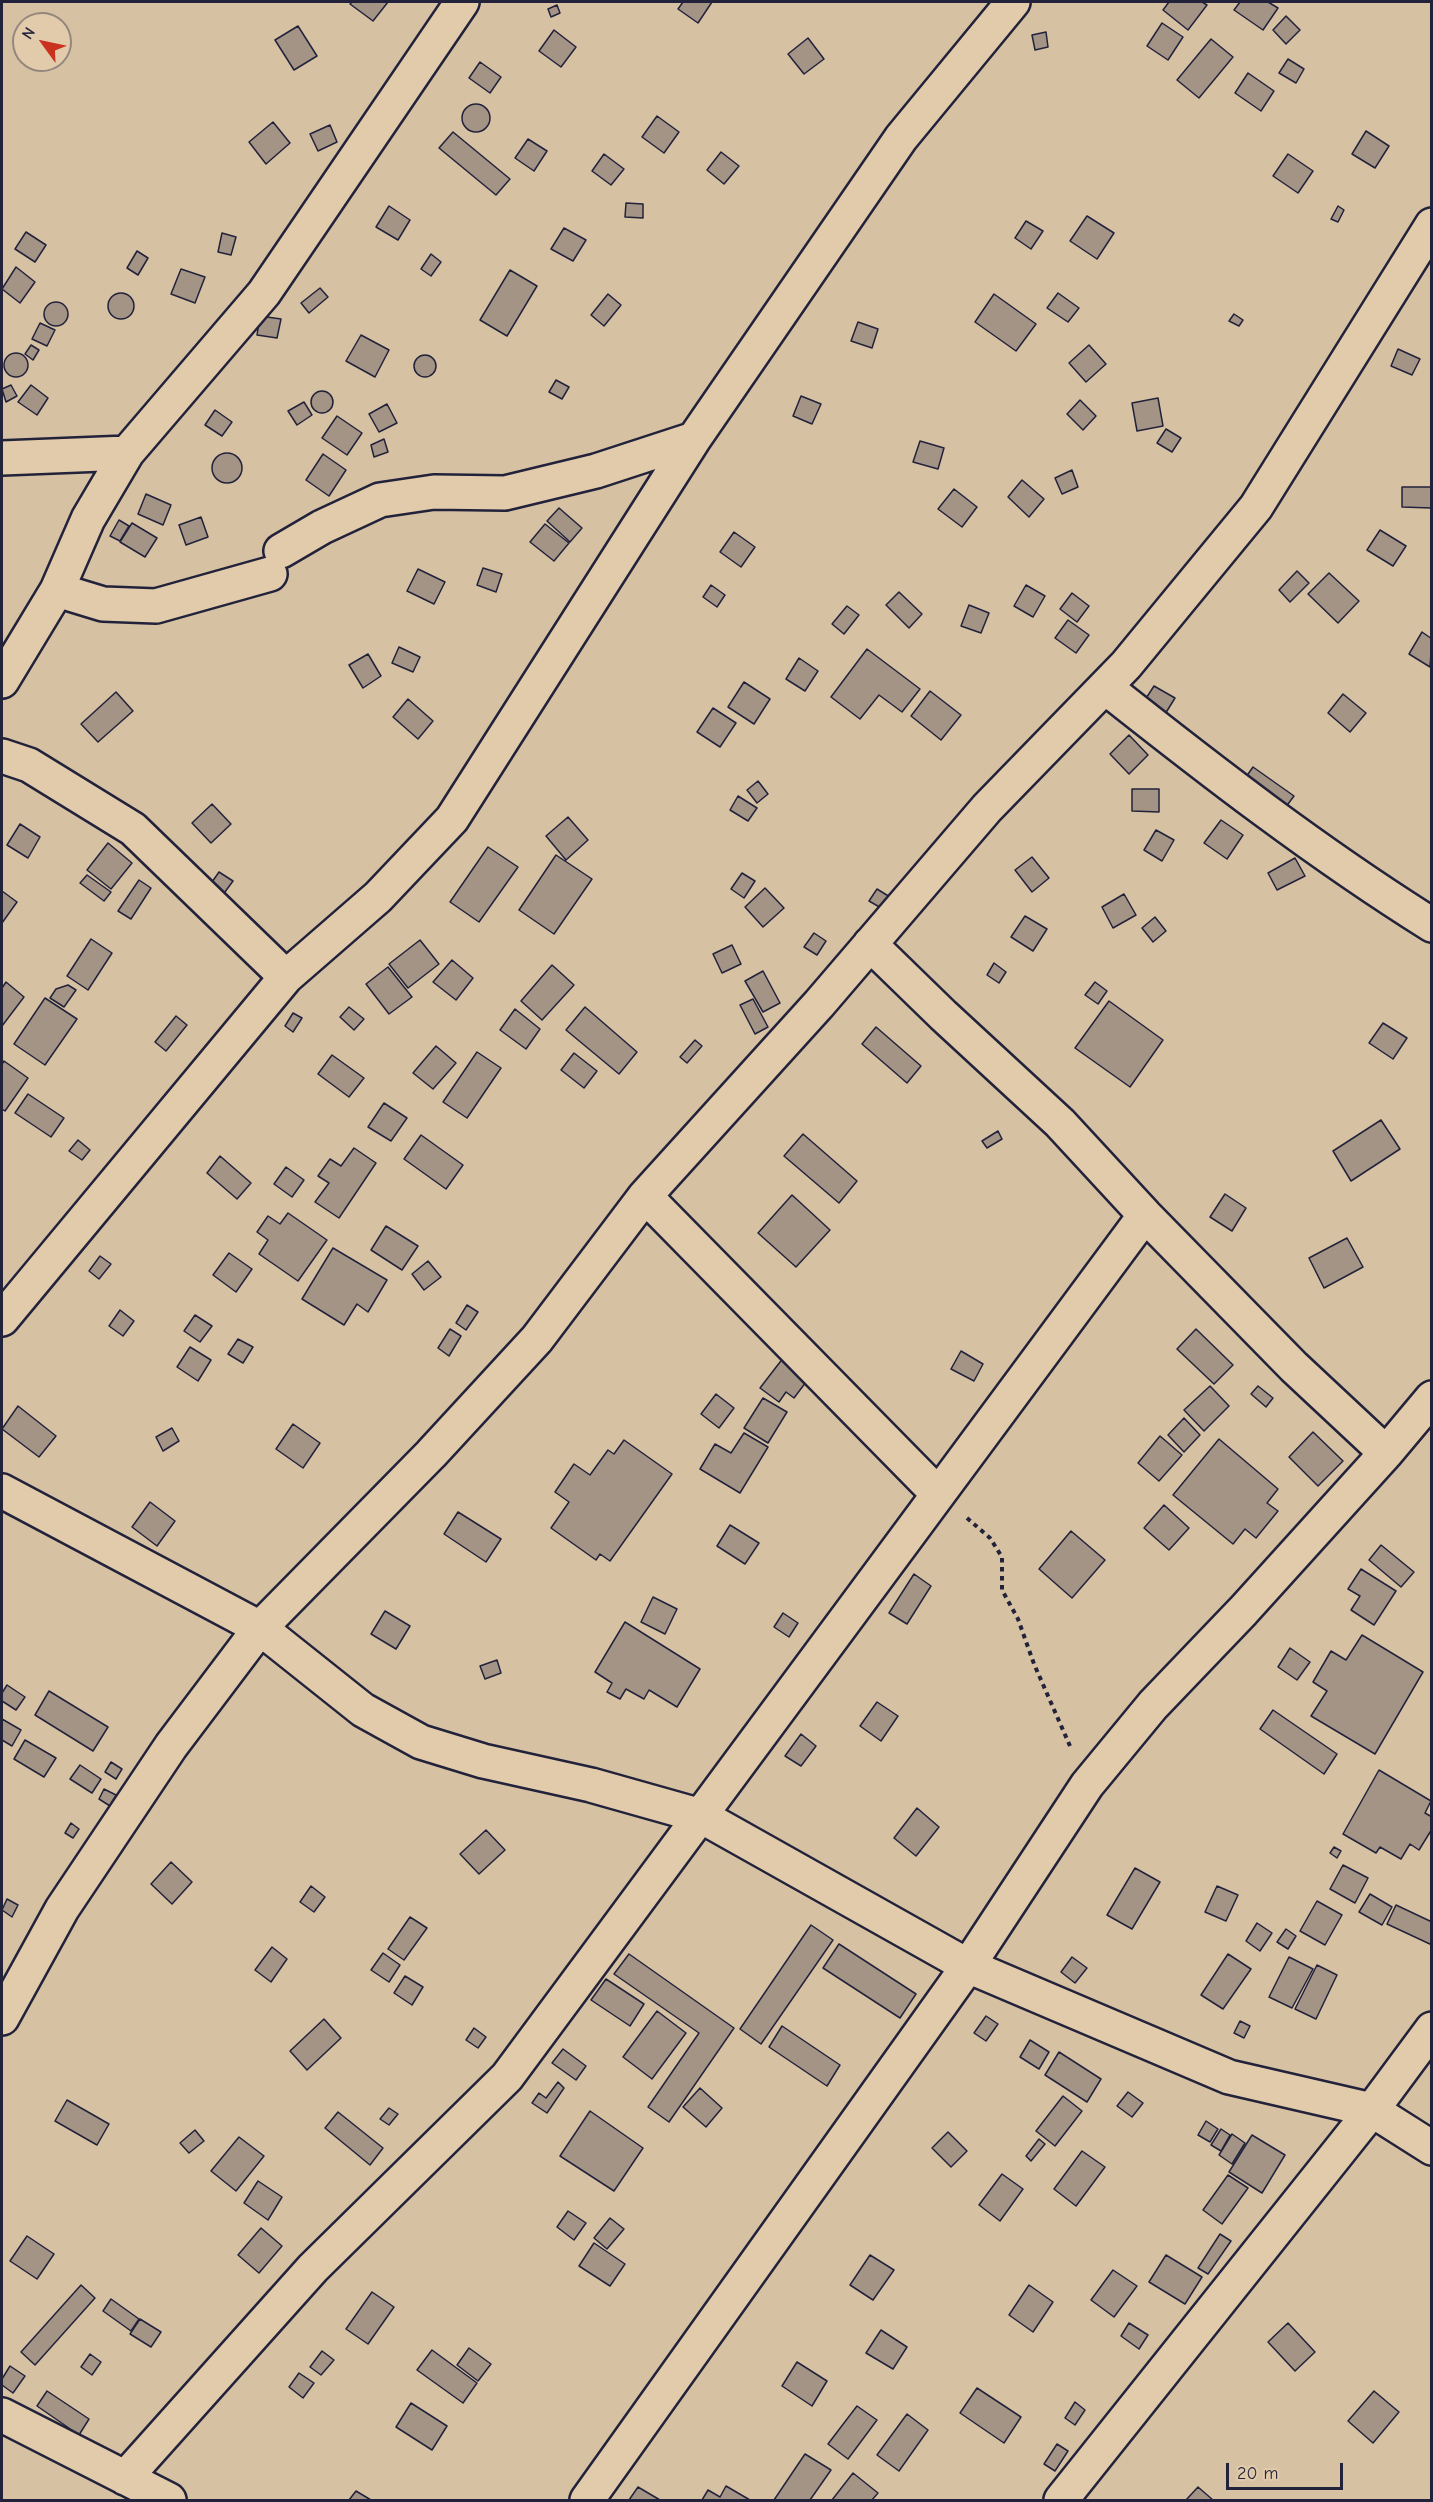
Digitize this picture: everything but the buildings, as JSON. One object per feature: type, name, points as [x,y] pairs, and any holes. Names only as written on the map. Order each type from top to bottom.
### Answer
[{"type":"street","points":[[2,681],[57,590],[88,519],[128,453],[264,293],[462,2]]},
{"type":"street","points":[[2,1319],[286,976],[378,897],[452,819],[694,439],[901,138],[1013,2]]},
{"type":"street","points":[[2,2018],[62,1909],[171,1746],[260,1628],[431,1454],[537,1339],[645,1196],[819,1004],[987,808],[1126,665],[1256,507],[1431,225]]},
{"type":"street","points":[[57,590],[103,604],[156,606],[276,562],[322,527],[380,500],[434,492],[506,493],[596,471],[694,439]]},
{"type":"street","points":[[2,458],[128,453]]},
{"type":"street","points":[[1105,687],[1261,810],[1366,884],[1431,925]]},
{"type":"street","points":[[2,756],[29,765],[133,829],[286,976]]},
{"type":"street","points":[[870,944],[943,1016],[1059,1123],[1145,1215],[1294,1367],[1386,1453]]},
{"type":"street","points":[[645,1196],[937,1493]]},
{"type":"street","points":[[125,2478],[313,2268],[507,2077],[937,1493],[1145,1215]]},
{"type":"street","points":[[587,2500],[968,1966],[1088,1785],[1153,1705],[1243,1611],[1386,1453],[1431,1398]]},
{"type":"street","points":[[2,1491],[260,1628],[363,1710],[421,1742],[483,1761],[591,1785],[701,1816],[968,1966],[1230,2077],[1372,2110],[1431,2148]]},
{"type":"street","points":[[1061,2500],[1372,2110],[1431,2029]]},
{"type":"street","points":[[2,2415],[169,2500]]},
{"type":"path","points":[[937,1493],[990,1538],[1002,1557],[1002,1590],[1018,1620],[1034,1664],[1088,1785]]}]
